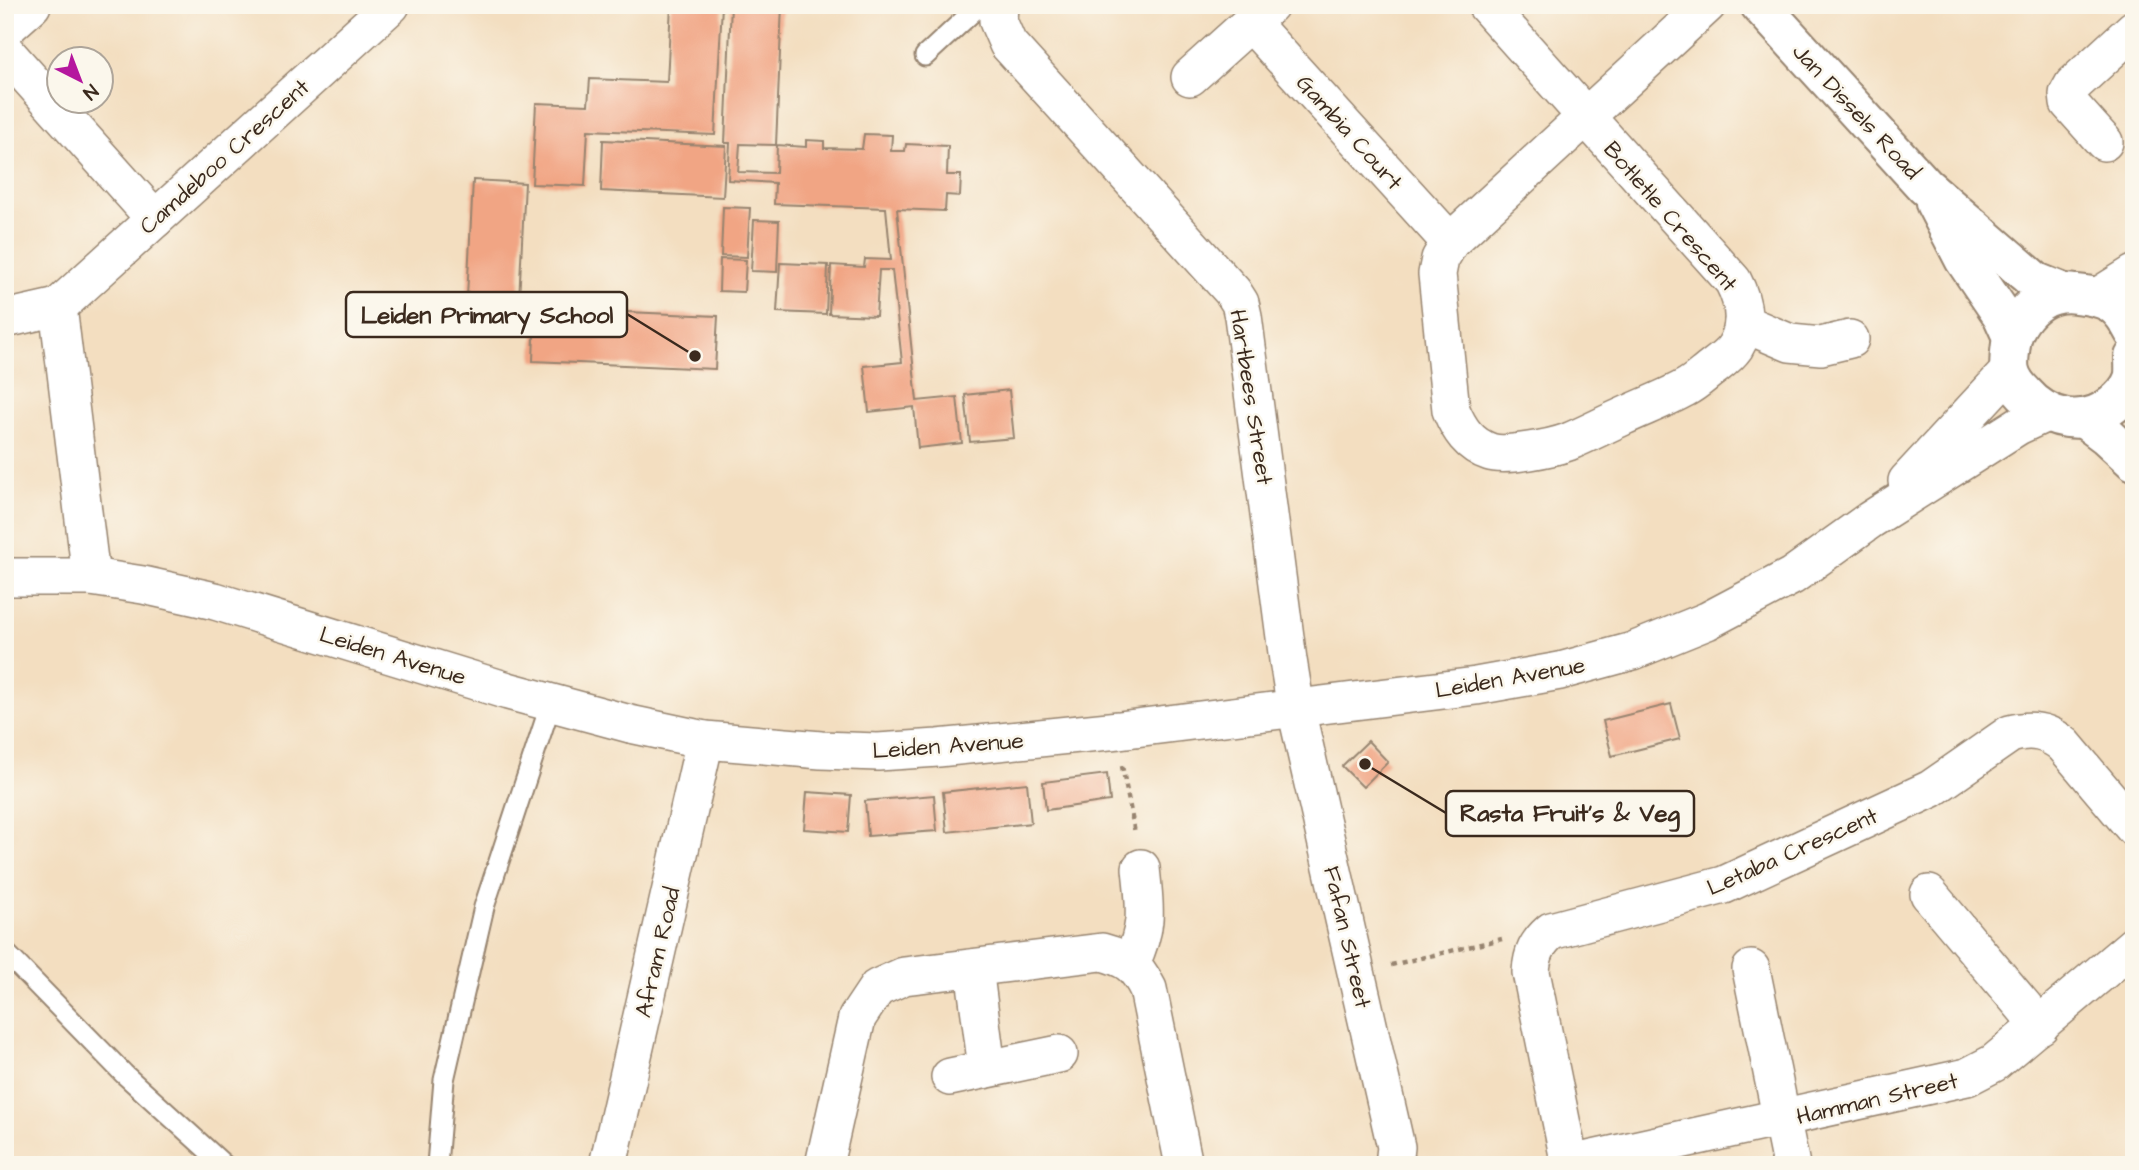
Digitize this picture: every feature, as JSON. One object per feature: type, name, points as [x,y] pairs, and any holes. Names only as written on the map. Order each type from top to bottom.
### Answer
[{"type":"street","points":[[5,29],[32,5]]},
{"type":"street","name":"Camdeboo Crescent","points":[[58,307],[391,5]]},
{"type":"street","name":"Hartbees Street","points":[[999,5],[998,21],[1008,44],[1217,274],[1240,303],[1296,709]]},
{"type":"street","points":[[1486,5],[1584,116]]},
{"type":"street","name":"Botletle Crescent","points":[[1584,116],[1733,281],[1742,301],[1744,323],[1734,348],[1687,387],[1566,443],[1504,455],[1490,452],[1465,436],[1457,426],[1451,410],[1437,274],[1440,259],[1450,242],[1584,116],[1707,5]]},
{"type":"street","name":"Jan Dissels Road","points":[[1760,5],[1926,186],[2036,282],[2061,292]]},
{"type":"street","name":"Gambia Court","points":[[1190,77],[1261,14],[1450,242]]},
{"type":"street","points":[[2104,142],[2069,103],[2068,94],[2073,85],[2134,29]]},
{"type":"street","points":[[5,51],[155,219]]},
{"type":"street","name":"Jan Dissels Road","points":[[1926,186],[1964,259],[2002,315],[2018,388],[2046,413]]},
{"type":"street","points":[[2099,296],[2134,274]]},
{"type":"street","points":[[2011,354],[2023,316],[2040,301],[2061,292],[2099,296],[2126,318],[2134,332]]},
{"type":"street","points":[[5,318],[58,307],[91,577]]},
{"type":"street","name":"Botletle Crescent","points":[[1744,323],[1790,344],[1821,346],[1850,339]]},
{"type":"street","name":"Leiden Avenue","points":[[1870,520],[2011,354]]},
{"type":"street","points":[[2046,413],[2064,418],[2083,418],[2104,411],[2122,397],[2133,380],[2134,357]]},
{"type":"street","name":"Leiden Avenue","points":[[5,577],[91,577],[143,584],[215,601],[551,703],[705,740],[821,750],[890,751],[966,746],[1476,686],[1560,671],[1633,651],[1707,621],[1792,576],[1870,520],[2018,426],[2046,413]]},
{"type":"street","points":[[2083,418],[2134,461]]},
{"type":"street","name":"Fafan Street","points":[[1296,709],[1396,1147],[1394,1165]]},
{"type":"street","name":"Letaba Crescent","points":[[1537,946],[1551,931],[1560,928],[1724,885],[1931,789],[2010,734],[2021,731],[2055,737],[2134,828]]},
{"type":"street","name":"Afram Road","points":[[608,1165],[705,740]]},
{"type":"street","points":[[1132,963],[1141,942],[1145,918],[1141,868]]},
{"type":"street","points":[[1929,894],[2039,1026]]},
{"type":"street","name":"Hamman Street","points":[[1570,1164],[1967,1077],[1994,1063],[2134,945]]},
{"type":"street","points":[[1537,946],[1532,958],[1531,972],[1570,1164]]},
{"type":"street","points":[[824,1165],[857,1018],[877,988],[904,976],[1102,952],[1132,963],[1148,989],[1184,1165]]},
{"type":"street","points":[[974,968],[987,1068]]},
{"type":"street","name":"Hamman Street","points":[[1752,969],[1782,1119]]},
{"type":"street","points":[[950,1077],[1059,1054]]},
{"type":"street","points":[[1782,1119],[1791,1165]]},
{"type":"lane","points":[[925,56],[980,5]]},
{"type":"lane","points":[[437,1165],[444,1080],[484,907],[551,703]]},
{"type":"lane","points":[[5,952],[124,1074],[224,1165]]},
{"type":"path","points":[[1120,755],[1141,868]]},
{"type":"path","points":[[1356,973],[1518,935],[1537,946]]},
{"type":"building","points":[[671,5],[722,5],[715,135],[588,130],[585,186],[532,184],[536,103],[588,105],[590,79],[667,82]]},
{"type":"building","points":[[731,5],[782,5],[776,145],[740,144],[738,172],[776,173],[777,145],[806,147],[806,140],[824,141],[824,148],[862,149],[864,134],[892,135],[891,151],[905,151],[906,144],[948,146],[947,175],[961,175],[960,196],[946,195],[945,211],[897,209],[917,401],[957,397],[962,443],[918,448],[914,407],[869,412],[864,366],[902,362],[892,270],[879,270],[876,316],[829,314],[831,265],[864,267],[865,259],[891,260],[886,208],[774,204],[775,183],[728,180],[730,143],[725,143]]},
{"type":"building","points":[[603,140],[726,146],[723,197],[601,191]]},
{"type":"building","points":[[473,180],[525,183],[518,320],[466,317]]},
{"type":"building","points":[[723,207],[750,208],[747,257],[721,256]]},
{"type":"building","points":[[754,220],[779,221],[777,272],[751,271]]},
{"type":"building","points":[[720,259],[746,260],[744,292],[719,291]]},
{"type":"building","points":[[780,263],[828,265],[826,314],[777,312]]},
{"type":"building","points":[[535,308],[718,316],[715,369],[533,361]]},
{"type":"building","points":[[1009,390],[1014,438],[970,442],[965,395]]},
{"type":"building","points":[[1671,704],[1680,739],[1612,756],[1603,721]]},
{"type":"building","points":[[1368,741],[1388,762],[1363,787],[1342,766]]},
{"type":"building","points":[[1107,774],[1110,801],[1046,810],[1043,782]]},
{"type":"building","points":[[1027,783],[1031,823],[947,832],[943,792]]},
{"type":"building","points":[[807,792],[851,795],[848,832],[804,829]]},
{"type":"building","points":[[934,795],[937,831],[868,836],[865,801]]},
{"type":"place","name":"Leiden Primary School","points":[[695,356]]},
{"type":"place","name":"Rasta Fruit's & Veg","points":[[1365,764]]}]
